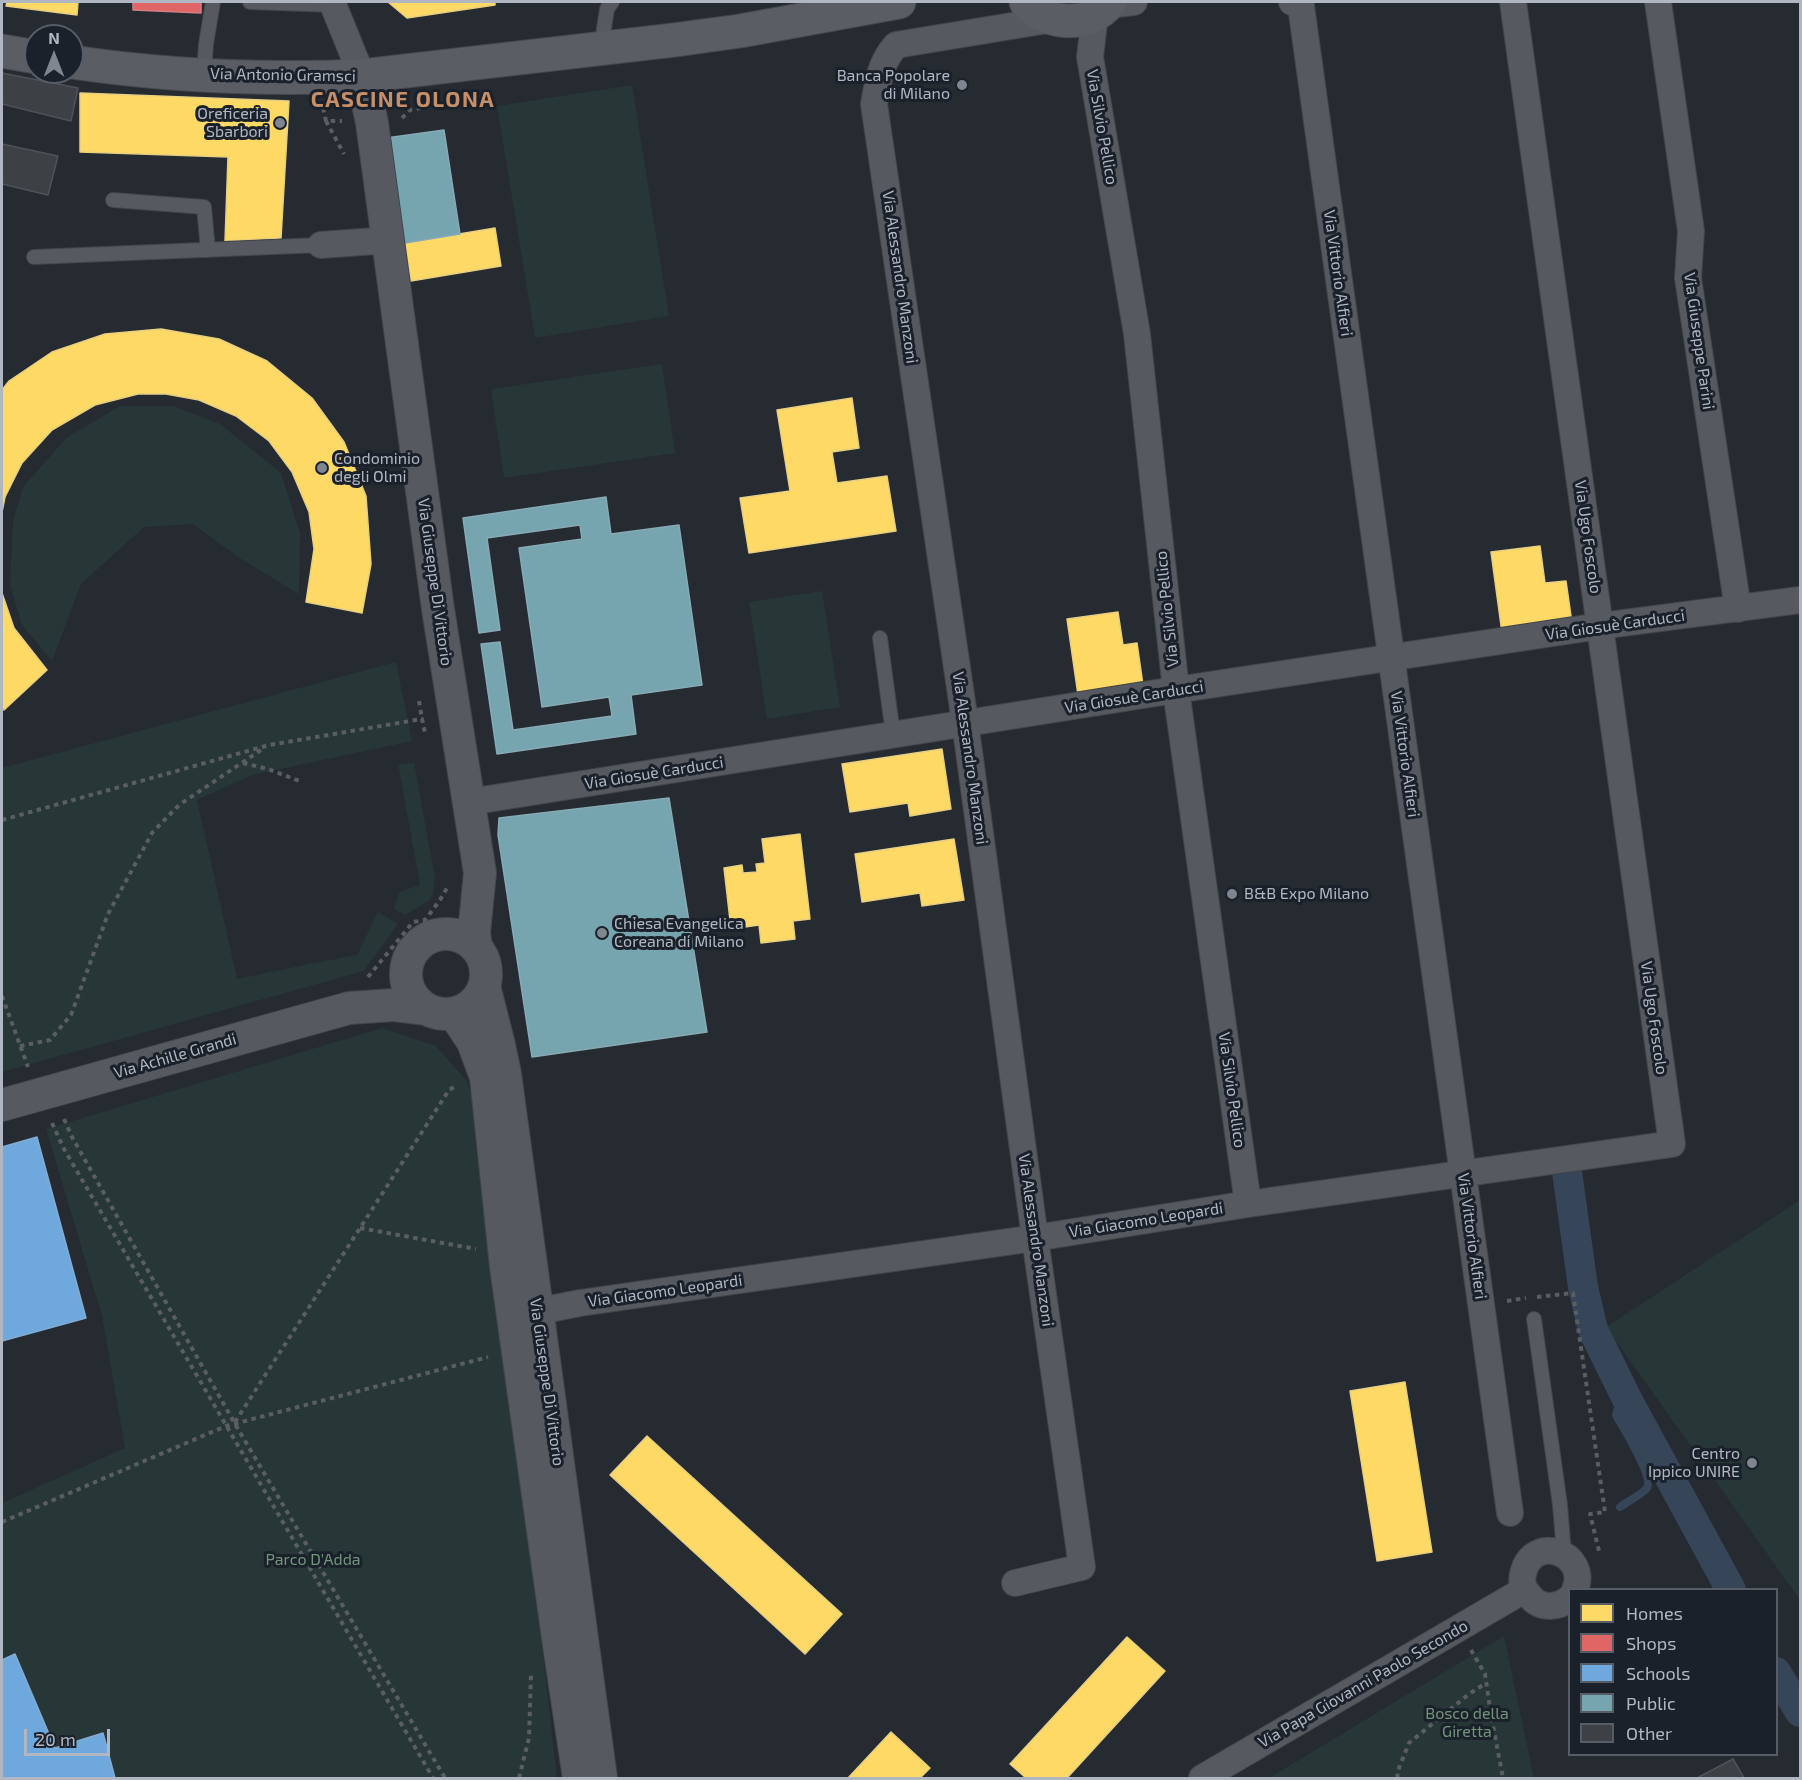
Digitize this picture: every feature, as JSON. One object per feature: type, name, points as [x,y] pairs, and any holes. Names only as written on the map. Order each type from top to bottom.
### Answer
[{"type":"main road","name":"Via Antonio Gramsci","points":[[84,64],[204,74],[315,78],[362,76],[685,39],[789,11],[899,2]]},
{"type":"main road","points":[[1026,2],[1032,9],[1048,17],[1065,21],[1081,20],[1112,6]]},
{"type":"main road","points":[[2,51],[24,55]]},
{"type":"street","name":"Via Vittorio Alfieri","points":[[1292,2],[1301,6],[1510,1513]]},
{"type":"street","name":"Via Ugo Foscolo","points":[[1513,2],[1672,1144]]},
{"type":"street","name":"Via Giuseppe Parini","points":[[1658,2],[1691,231],[1688,278],[1738,609]]},
{"type":"street","points":[[333,3],[362,76]]},
{"type":"street","name":"Via Silvio Pellico","points":[[1112,6],[1093,43],[1090,57],[1137,334],[1176,690],[1248,1204]]},
{"type":"street","name":"Via Alessandro Manzoni","points":[[1015,1583],[1082,1567],[965,722],[874,104],[882,65],[896,45],[1054,19]]},
{"type":"street","name":"Via Giuseppe Di Vittorio","points":[[362,76],[372,123],[438,609],[480,873],[474,933],[476,947]]},
{"type":"street","points":[[321,245],[388,240]]},
{"type":"street","name":"Via Giosuè Carducci","points":[[469,802],[965,722],[1600,626],[1800,600]]},
{"type":"street","points":[[438,934],[452,934],[465,939],[476,947],[483,959],[486,973],[484,986],[477,999],[467,1008],[441,1011],[416,1000],[409,988],[406,975],[408,961],[415,949],[438,934],[452,918],[480,873]]},
{"type":"street","name":"Via Achille Grandi","points":[[349,1008],[375,993],[408,961]]},
{"type":"street","name":"Via Giuseppe Di Vittorio","points":[[484,986],[505,1074],[525,1313],[601,1779]]},
{"type":"street","name":"Via Achille Grandi","points":[[2,1105],[40,1086],[349,1008],[394,1005],[441,1011]]},
{"type":"street","name":"Via Giuseppe Di Vittorio","points":[[441,1011],[473,1042],[486,1077],[506,1267],[525,1313],[519,1351],[579,1779]]},
{"type":"street","name":"Via Giacomo Leopardi","points":[[525,1313],[580,1303],[1035,1238],[1248,1204],[1672,1144]]},
{"type":"street","points":[[1568,1599],[1556,1606],[1543,1606],[1533,1601],[1524,1590],[1522,1578],[1525,1565],[1534,1555],[1543,1551],[1564,1554],[1576,1570],[1576,1588]]},
{"type":"street","name":"Via Papa Giovanni Paolo Secondo","points":[[1202,1779],[1524,1590]]},
{"type":"lane","points":[[204,74],[213,2]]},
{"type":"lane","points":[[250,2],[333,3]]},
{"type":"lane","points":[[601,48],[607,9],[612,2]]},
{"type":"lane","points":[[113,201],[204,207],[208,250]]},
{"type":"lane","points":[[34,257],[321,245]]},
{"type":"lane","points":[[879,638],[893,734]]},
{"type":"lane","points":[[1534,1319],[1560,1505],[1564,1554]]},
{"type":"path","points":[[2,820],[269,745],[422,719],[426,739]]},
{"type":"path","points":[[20,1046],[50,1040],[71,1015],[108,914],[152,833],[179,805],[269,745]]},
{"type":"path","points":[[242,763],[268,769],[302,782]]},
{"type":"path","points":[[363,978],[369,976],[413,922],[424,920],[448,886]]},
{"type":"path","points":[[2,996],[20,1046],[40,1086],[72,1137],[235,1424],[444,1779]]},
{"type":"path","points":[[235,1424],[449,1090],[458,1085]]},
{"type":"path","points":[[40,1086],[64,1149],[432,1779]]},
{"type":"path","points":[[360,1228],[489,1251],[506,1267]]},
{"type":"path","points":[[1502,1301],[1573,1293],[1605,1512],[1590,1514],[1600,1555]]},
{"type":"path","points":[[2,1522],[226,1426],[509,1351],[519,1351]]},
{"type":"path","points":[[1471,1649],[1485,1674],[1503,1779]]},
{"type":"path","points":[[519,1779],[529,1738],[533,1665],[544,1655],[560,1652]]},
{"type":"path","points":[[1398,1779],[1397,1773],[1408,1743],[1486,1683]]},
{"type":"green space","points":[[632,85],[669,316],[535,338],[497,106]]},
{"type":"green space","points":[[662,364],[675,453],[504,478],[491,389]]},
{"type":"green space","points":[[120,406],[173,406],[220,424],[281,473],[300,533],[299,594],[241,559],[193,524],[144,527],[81,584],[52,661],[22,625],[10,585],[13,521],[23,487],[66,438]]},
{"type":"green space","points":[[822,591],[840,707],[767,719],[749,602]]},
{"type":"green space","points":[[396,662],[412,741],[252,775],[197,800],[237,979],[357,955],[378,912],[398,924],[364,971],[2,1072],[2,768]]},
{"type":"green space","points":[[414,763],[435,878],[430,900],[405,915],[394,909],[399,892],[420,885],[398,764]]},
{"type":"green space","name":"Parco D'Adda","points":[[382,1028],[436,1046],[467,1081],[479,1118],[509,1351],[557,1778],[2,1778],[2,1503],[125,1448],[102,1316],[46,1129]]},
{"type":"green space","name":"Centro Ippico UNIRE","points":[[1800,1200],[1800,1600],[1606,1327]]},
{"type":"green space","name":"Bosco della Giretta","points":[[1504,1636],[1534,1778],[1269,1778]]},
{"type":"building: Homes","points":[[7,2],[78,2],[77,15],[6,6]]},
{"type":"building: Homes","points":[[388,2],[495,2],[495,5],[407,18]]},
{"type":"building: Homes","points":[[80,93],[289,101],[281,238],[225,241],[228,157],[80,152]]},
{"type":"building: Homes","points":[[495,228],[501,266],[411,281],[405,243]]},
{"type":"building: Homes","name":"Condominio degli Olmi","points":[[161,329],[219,339],[267,361],[312,398],[344,442],[366,496],[371,564],[362,613],[306,602],[314,549],[309,512],[292,472],[269,441],[236,416],[199,400],[166,394],[138,394],[95,405],[52,430],[22,463],[5,497],[2,512],[2,390],[9,381],[52,352],[105,334]]},
{"type":"building: Homes","points":[[852,398],[859,448],[832,452],[837,483],[887,476],[896,531],[749,553],[740,498],[790,491],[777,410]]},
{"type":"building: Homes","points":[[1540,546],[1545,583],[1566,581],[1572,623],[1502,633],[1491,552]]},
{"type":"building: Homes","points":[[2,593],[14,628],[47,670],[4,710],[2,707]]},
{"type":"building: Homes","points":[[1118,612],[1123,645],[1137,643],[1143,685],[1078,695],[1067,619]]},
{"type":"building: Homes","points":[[942,749],[951,809],[910,816],[908,803],[850,812],[842,764]]},
{"type":"building: Homes","points":[[800,834],[810,919],[793,921],[795,939],[761,943],[759,925],[731,929],[724,868],[742,865],[743,873],[757,872],[756,864],[765,863],[762,839]]},
{"type":"building: Homes","points":[[954,839],[964,900],[922,906],[920,893],[862,902],[855,854]]},
{"type":"building: Homes","points":[[1405,1382],[1432,1552],[1377,1561],[1350,1391]]},
{"type":"building: Homes","points":[[647,1436],[842,1614],[805,1654],[610,1475]]},
{"type":"building: Homes","points":[[1127,1637],[1165,1671],[1067,1778],[1026,1778],[1010,1764]]},
{"type":"building: Homes","points":[[891,1732],[930,1768],[920,1778],[848,1778]]},
{"type":"building: Shops","points":[[133,2],[201,2],[201,13],[133,10]]},
{"type":"building: Schools","points":[[37,1137],[86,1318],[2,1341],[2,1147]]},
{"type":"building: Schools","points":[[15,1654],[55,1748],[103,1733],[115,1778],[2,1778],[2,1660]]},
{"type":"building: Public","points":[[444,130],[460,234],[405,243],[386,138]]},
{"type":"building: Public","points":[[606,497],[611,534],[679,525],[702,685],[631,695],[636,734],[497,754],[481,644],[500,642],[513,730],[612,716],[609,697],[542,707],[519,548],[582,539],[580,525],[487,538],[500,630],[479,633],[463,518]]},
{"type":"building: Public","name":"Chiesa Evangelica Coreana di Milano","points":[[669,798],[707,1032],[532,1057],[498,835],[499,818]]},
{"type":"building: Other","points":[[2,73],[24,77],[24,84],[58,84],[78,88],[71,121],[2,104]]},
{"type":"building: Other","points":[[2,144],[58,156],[48,195],[2,184]]},
{"type":"building: Other","points":[[1733,1759],[1744,1778],[1697,1778]]},
{"type":"waterway","points":[[1567,1172],[1583,1287],[1593,1330],[1628,1401],[1730,1588]]},
{"type":"waterway","points":[[1620,1507],[1645,1490],[1648,1482],[1642,1463],[1616,1415],[1618,1408],[1628,1401]]},
{"type":"waterway","points":[[1778,1675],[1800,1712]]},
{"type":"place","name":"Banca Popolare di Milano","points":[[962,85]]},
{"type":"place","name":"Oreficeria Sbarbori","points":[[280,123]]},
{"type":"place","name":"Condominio degli Olmi","points":[[322,468]]},
{"type":"place","name":"B&B Expo Milano","points":[[1232,894]]},
{"type":"place","name":"Chiesa Evangelica Coreana di Milano","points":[[602,933]]},
{"type":"place","name":"Centro Ippico UNIRE","points":[[1752,1463]]},
{"type":"district","name":"CASCINE OLONA","points":[[403,100]]}]
